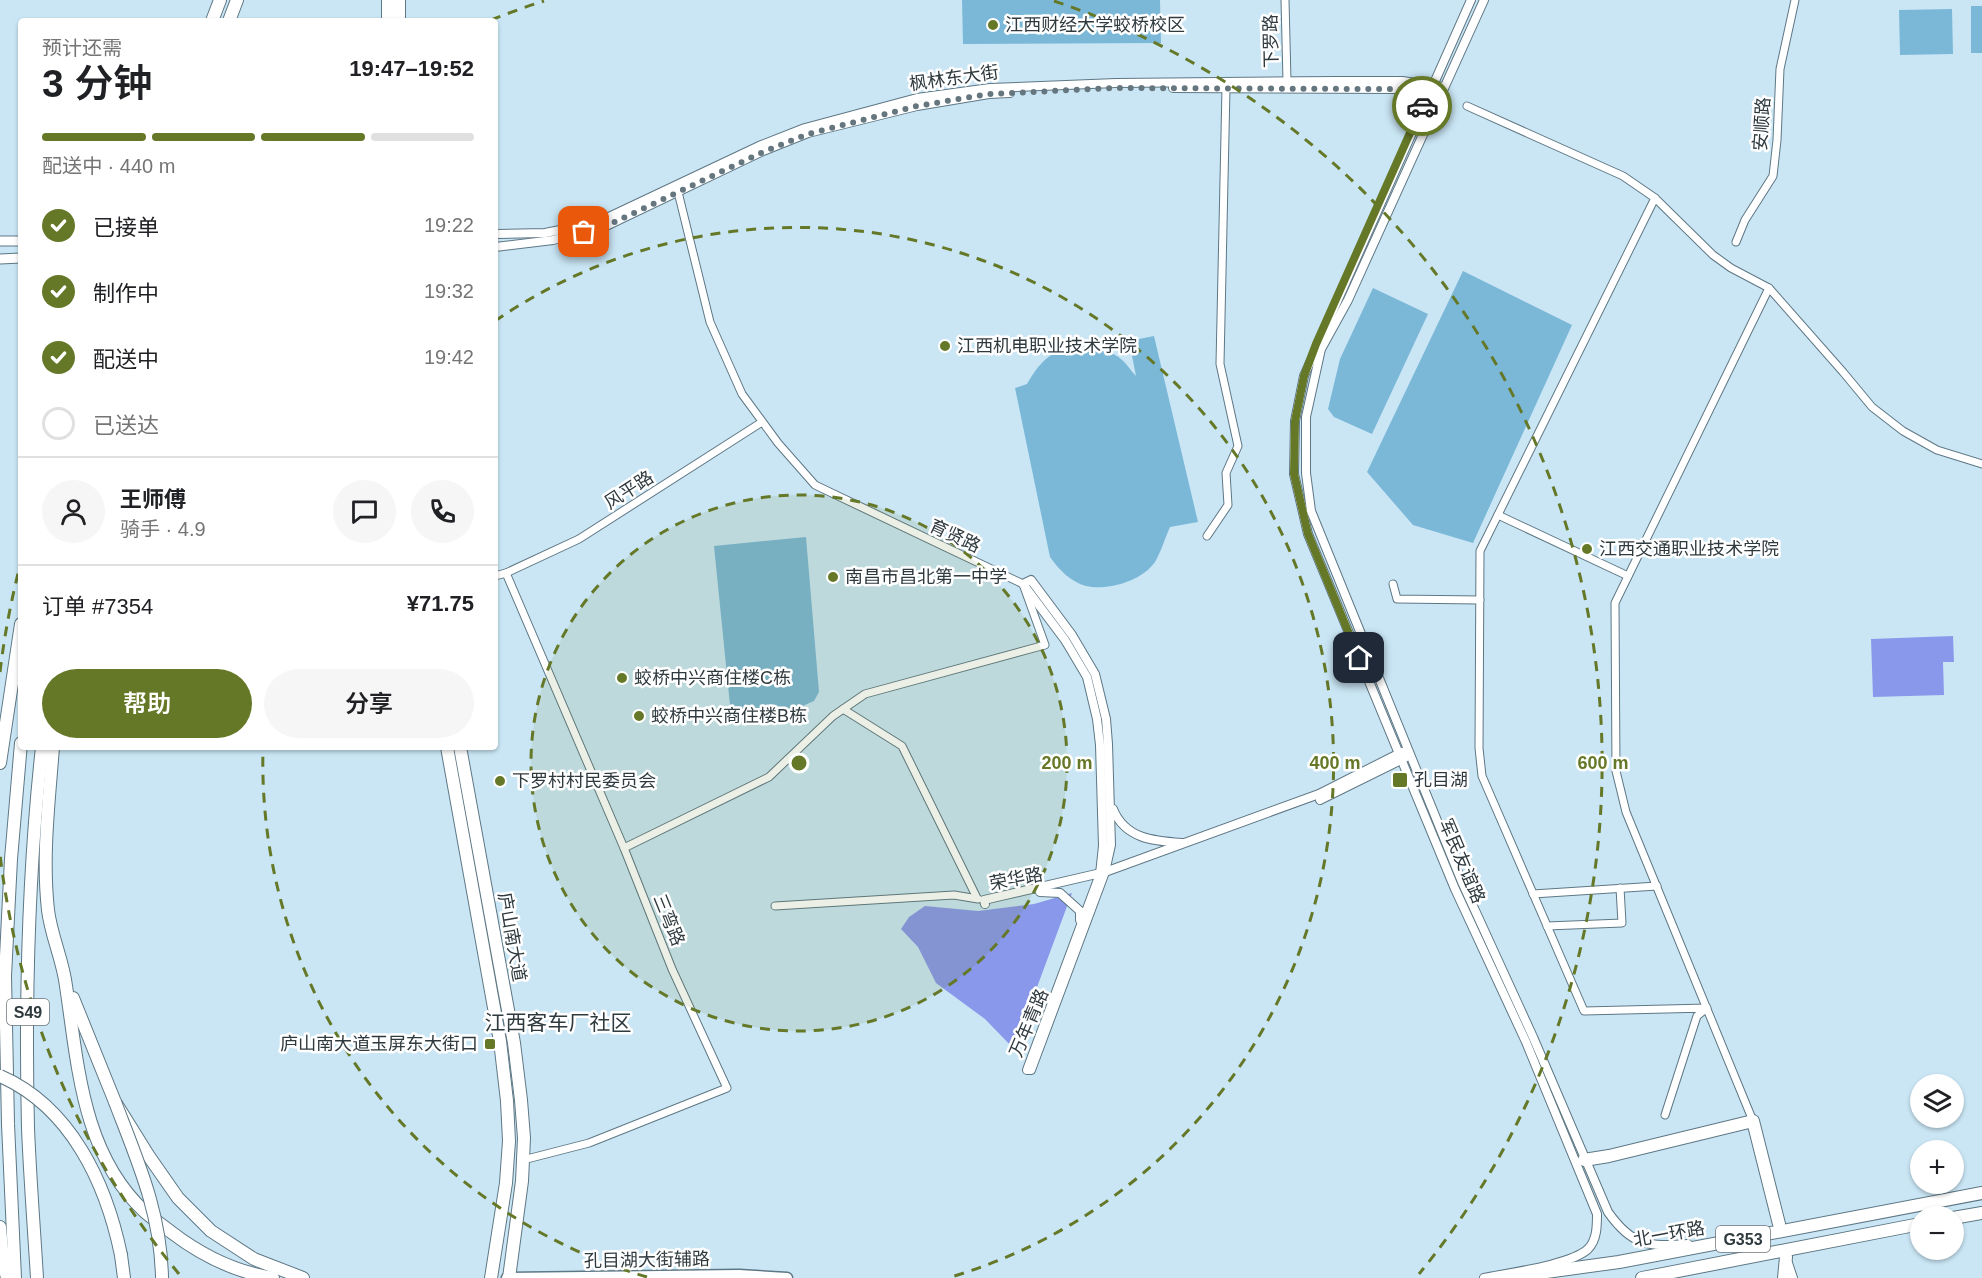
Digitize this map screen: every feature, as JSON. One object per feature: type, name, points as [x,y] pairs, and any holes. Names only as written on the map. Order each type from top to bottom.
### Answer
[{"type":"highway","points":[[213,18],[220,0]]},
{"type":"highway","points":[[230,18],[237,0]]},
{"type":"highway","points":[[388,0],[388,18]]},
{"type":"highway","points":[[399,0],[399,18]]},
{"type":"highway","points":[[0,763],[18,644]]},
{"type":"highway","name":"S49","points":[[15,1278],[8,1124],[5,976],[11,859],[20,750]]},
{"type":"highway","name":"S49","points":[[37,1278],[28,1130],[27,977],[33,828],[42,750]]},
{"type":"highway","points":[[53,750],[45,845],[48,911],[66,980],[79,1077],[88,1116],[118,1180],[145,1212],[191,1248],[235,1269],[273,1278]]},
{"type":"highway","name":"庐山南大道","points":[[448,750],[500,1041],[507,1101],[509,1141],[506,1183],[491,1278]]},
{"type":"highway","name":"庐山南大道","points":[[461,750],[514,1043],[521,1100],[522,1180],[508,1278]]},
{"type":"highway","points":[[66,980],[151,1197],[160,1239],[162,1278]]},
{"type":"highway","points":[[0,1076],[18,1084],[39,1100],[60,1120],[81,1149],[99,1182],[114,1220],[122,1255],[124,1278]]},
{"type":"highway","points":[[115,1101],[178,1198],[212,1232],[254,1259],[303,1278]]},
{"type":"highway","points":[[1580,1160],[1609,1156],[1753,1121],[1779,1224]]},
{"type":"highway","name":"北一环路","points":[[1503,1278],[1619,1262],[1982,1193]]},
{"type":"highway","points":[[1964,1216],[1982,1213]]},
{"type":"highway","name":"北一环路","points":[[1642,1278],[1910,1226]]},
{"type":"highway","points":[[0,1227],[7,1278]]},
{"type":"highway","points":[[1784,1278],[1786,1257]]},
{"type":"main road","points":[[0,241],[18,241]]},
{"type":"main road","points":[[0,259],[18,258]]},
{"type":"main road","name":"孔目湖大街辅路","points":[[508,1278],[739,1275],[787,1278]]},
{"type":"street","name":"下罗路","points":[[1285,0],[1287,81]]},
{"type":"street","name":"军民友谊路","points":[[1471,0],[1316,344],[1304,376],[1295,421],[1294,474],[1308,534],[1455,889],[1580,1160]]},
{"type":"street","name":"军民友谊路","points":[[1484,0],[1348,300],[1321,349],[1306,417],[1306,473],[1311,511],[1462,882],[1533,1038],[1580,1160]]},
{"type":"street","name":"安顺路","points":[[1736,242],[1745,220],[1773,176],[1778,140],[1780,69],[1795,0]]},
{"type":"street","name":"枫林东大街","points":[[498,234],[545,233],[596,223],[759,146],[805,128],[917,98],[990,88],[1116,83],[1402,81],[1429,90]]},
{"type":"street","name":"枫林东大街","points":[[498,247],[553,240],[600,229],[763,152],[808,134],[917,106],[989,94],[1116,88],[1399,89],[1441,92]]},
{"type":"street","points":[[1207,536],[1228,505],[1226,473],[1238,446],[1220,364],[1226,88]]},
{"type":"street","points":[[1467,106],[1623,176],[1654,198],[1713,255],[1731,268],[1769,288],[1872,407],[1903,431],[1937,450],[1982,464]]},
{"type":"street","name":"育贤路","points":[[678,192],[710,322],[742,394],[762,422],[815,485],[1023,584]]},
{"type":"street","points":[[1654,198],[1480,551],[1479,748],[1482,776],[1584,1011],[1707,1008]]},
{"type":"street","points":[[1753,1121],[1626,812],[1616,771],[1615,603],[1769,288]]},
{"type":"street","name":"风平路","points":[[506,573],[579,539],[762,422]]},
{"type":"street","points":[[1498,515],[1628,576]]},
{"type":"street","points":[[498,575],[506,573]]},
{"type":"street","name":"三弯路","points":[[506,573],[624,848],[672,969],[727,1088],[589,1143],[523,1160]]},
{"type":"street","name":"万年青路","points":[[1110,802],[1107,727],[1095,674],[1072,635],[1031,580],[1023,584],[1065,640],[1087,676],[1097,719],[1100,746],[1103,846],[1102,876],[1080,927],[1027,1070],[1030,1070],[1102,876],[1111,845],[1110,802]]},
{"type":"street","points":[[624,848],[769,777],[833,716],[865,694],[1045,645],[1023,584]]},
{"type":"street","points":[[1393,584],[1397,599],[1480,600]]},
{"type":"street","points":[[843,709],[902,746],[980,899]]},
{"type":"street","name":"荣华路","points":[[980,899],[985,904],[1102,876],[1322,799],[1409,752]]},
{"type":"street","name":"荣华路","points":[[980,899],[1102,876],[1319,794],[1400,757]]},
{"type":"street","points":[[1110,802],[1116,818],[1137,835],[1151,841],[1185,843]]},
{"type":"street","points":[[1533,894],[1657,886]]},
{"type":"street","points":[[1547,926],[1622,923],[1620,888]]},
{"type":"street","points":[[1040,892],[1060,893],[1073,902],[1080,911],[1080,927]]},
{"type":"street","points":[[775,906],[954,895],[980,899]]},
{"type":"street","points":[[1665,1115],[1697,1016],[1707,1008]]},
{"type":"street","points":[[1580,1160],[1608,1212],[1619,1228],[1630,1238],[1663,1246],[1756,1237]]},
{"type":"street","points":[[1484,1278],[1570,1260],[1587,1251],[1593,1243],[1597,1230],[1597,1214],[1580,1160]]},
{"type":"street","points":[[1786,1257],[1792,1278]]},
{"type":"shaded area","points":[[962,0],[1160,0],[1161,43],[963,44]]},
{"type":"shaded area","points":[[1971,6],[1982,6],[1982,53],[1971,53]]},
{"type":"shaded area","points":[[1952,9],[1953,54],[1900,55],[1899,10]]},
{"type":"shaded area","points":[[1463,271],[1572,325],[1473,543],[1413,525],[1367,472]]},
{"type":"shaded area","points":[[1373,288],[1428,314],[1372,434],[1334,417],[1328,409],[1340,359]]},
{"type":"shaded area","points":[[1154,336],[1198,522],[1170,527],[1155,562],[1142,574],[1114,586],[1086,586],[1066,575],[1050,557],[1015,388],[1027,384],[1038,367],[1049,356],[1061,350],[1078,347],[1098,349],[1115,355],[1136,376],[1129,341]]},
{"type":"shaded area","points":[[806,537],[819,692],[814,701],[759,725],[731,715],[714,546]]},
{"type":"water","points":[[1953,636],[1954,662],[1943,662],[1944,695],[1873,697],[1871,639]]},
{"type":"water","points":[[1072,893],[1014,1049],[985,1019],[936,983],[918,947],[901,929],[909,917],[925,906],[978,911],[1034,904]]},
{"type":"way so far","points":[[584,232],[600,229],[763,152],[808,134],[917,106],[989,94],[1116,88],[1399,89],[1427,94],[1422,106]]},
{"type":"place","name":"江西财经大学蛟桥校区","points":[[993,25]]},
{"type":"place","name":"江西机电职业技术学院","points":[[945,346]]},
{"type":"place","name":"江西交通职业技术学院","points":[[1587,549]]},
{"type":"place","name":"南昌市昌北第一中学","points":[[833,577]]},
{"type":"place","name":"蛟桥中兴商住楼C栋","points":[[622,678]]},
{"type":"place","name":"蛟桥中兴商住楼B栋","points":[[639,716]]},
{"type":"place","name":"孔目湖","points":[[1400,780]]},
{"type":"place","name":"下罗村村民委员会","points":[[500,781]]},
{"type":"place","name":"庐山南大道玉屏东大街口","points":[[490,1044]]},
{"type":"district","name":"江西客车厂社区","points":[[558,1023]]},
{"type":"route","points":[[1359,658],[1308,534],[1294,474],[1295,421],[1304,376],[1316,344],[1422,106]]}]
